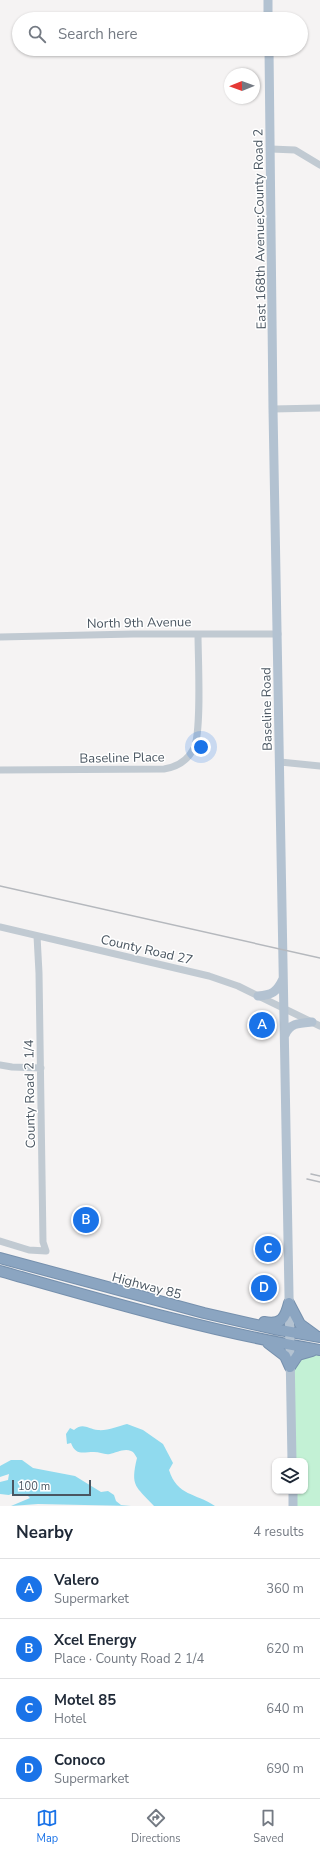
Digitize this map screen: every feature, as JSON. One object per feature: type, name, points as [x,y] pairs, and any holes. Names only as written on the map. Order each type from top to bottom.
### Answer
[{"type":"highway","name":"Highway 85","points":[[0,1258],[204,1313],[289,1332],[319,1337]]},
{"type":"highway","name":"Highway 85","points":[[0,1271],[177,1320],[320,1351]]},
{"type":"highway","points":[[244,1322],[257,1321],[276,1324],[284,1316],[289,1303]]},
{"type":"highway","points":[[289,1303],[300,1324],[319,1337]]},
{"type":"highway","points":[[265,1340],[282,1352],[290,1367]]},
{"type":"highway","points":[[290,1367],[295,1358],[301,1353],[320,1351]]},
{"type":"main road","points":[[268,0],[268,12]]},
{"type":"main road","name":"East 168th Avenue;County Road 2","points":[[269,56],[274,409]]},
{"type":"main road","name":"Baseline Road","points":[[274,409],[284,1008]]},
{"type":"main road","points":[[258,996],[270,995],[276,991],[284,978]]},
{"type":"main road","points":[[284,1008],[292,1458]]},
{"type":"main road","points":[[285,1037],[288,1028],[298,1023],[316,1024]]},
{"type":"main road","points":[[293,1494],[293,1506]]},
{"type":"street","points":[[271,149],[295,150],[320,165]]},
{"type":"street","points":[[274,409],[320,408]]},
{"type":"street","name":"Baseline Place","points":[[0,770],[164,769],[179,764],[189,756],[197,740],[198,634]]},
{"type":"street","name":"North 9th Avenue","points":[[0,637],[278,634]]},
{"type":"street","points":[[280,762],[320,766]]},
{"type":"street","name":"County Road 27","points":[[0,927],[218,978],[316,1024]]},
{"type":"street","name":"County Road 2 1/4","points":[[0,1241],[29,1250],[46,1251],[43,1242],[41,1068],[37,936]]},
{"type":"street","points":[[0,1065],[41,1068]]},
{"type":"green space","points":[[320,1351],[320,1506],[293,1506],[293,1494],[308,1494],[308,1458],[292,1458],[290,1367],[295,1358]]},
{"type":"water","points":[[127,1424],[143,1430],[163,1444],[173,1463],[169,1470],[177,1485],[188,1493],[215,1506],[154,1506],[136,1485],[134,1475],[137,1458],[133,1452],[126,1450],[104,1454],[96,1452],[78,1452],[71,1443],[67,1444],[66,1434],[70,1428],[74,1430],[80,1426],[83,1426],[102,1430]]},
{"type":"water","points":[[11,1460],[22,1460],[33,1468],[75,1476],[101,1492],[108,1491],[114,1495],[116,1501],[121,1505],[131,1506],[38,1504],[11,1506],[30,1498],[26,1494],[0,1494],[0,1482],[8,1480],[9,1474],[0,1477],[0,1466]]},
{"type":"railway","points":[[0,886],[320,958]]},
{"type":"railway","points":[[311,1174],[320,1176]]},
{"type":"railway","points":[[307,1179],[320,1182]]},
{"type":"place","name":"Valero","points":[[262,1025]]},
{"type":"place","name":"Xcel Energy","points":[[86,1220]]},
{"type":"place","name":"Motel 85","points":[[268,1249]]},
{"type":"place","name":"Conoco","points":[[264,1288]]}]
